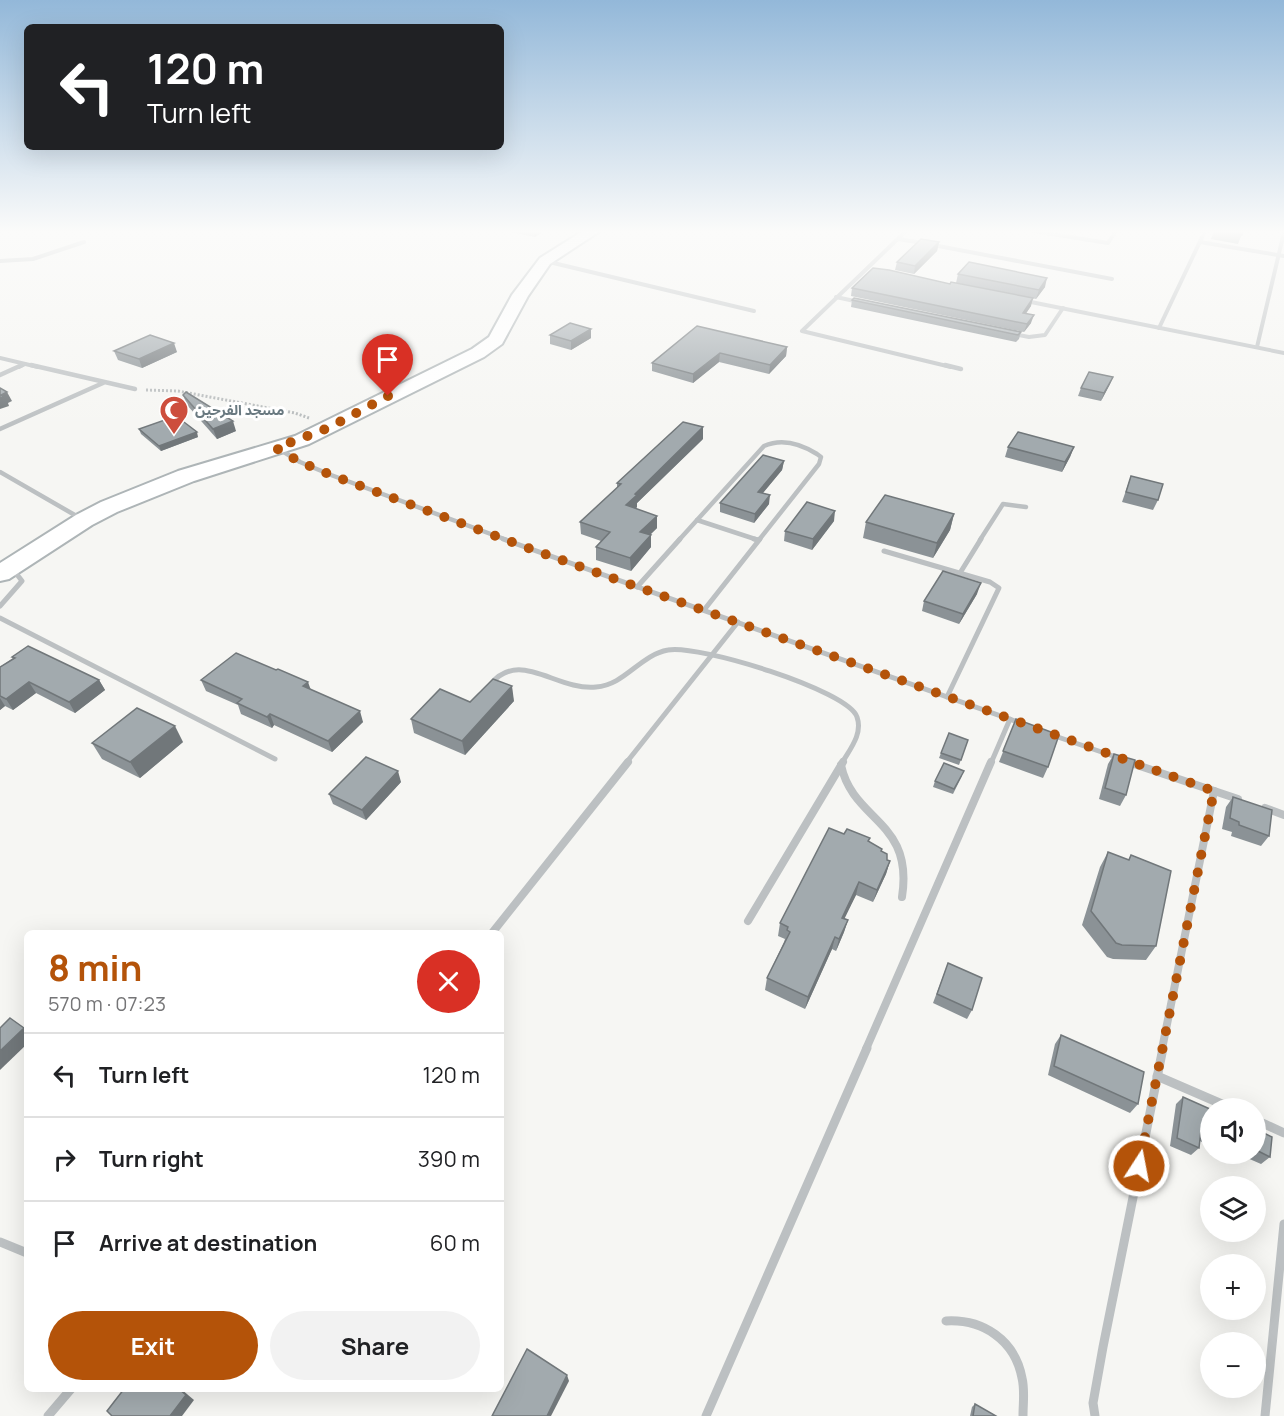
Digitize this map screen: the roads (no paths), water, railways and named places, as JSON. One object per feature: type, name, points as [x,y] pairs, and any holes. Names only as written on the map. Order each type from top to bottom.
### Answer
[{"type":"street","points":[[0,606],[22,581],[6,571],[84,520],[144,492],[276,448],[328,428],[488,347],[496,340],[519,297]]},
{"type":"street","points":[[696,297],[754,311]]},
{"type":"street","points":[[836,297],[870,304]]},
{"type":"street","points":[[836,297],[802,331],[961,369]]},
{"type":"street","points":[[1159,328],[1174,297]]},
{"type":"street","points":[[1257,347],[1268,297]]},
{"type":"street","points":[[1016,299],[1284,353]]},
{"type":"street","points":[[1006,333],[1029,338],[1045,335],[1063,308]]},
{"type":"street","points":[[0,358],[135,390]]},
{"type":"street","points":[[0,375],[25,364]]},
{"type":"street","points":[[0,429],[104,382]]},
{"type":"street","points":[[637,587],[764,446],[774,442],[786,443],[818,453],[821,457],[819,464],[704,610]]},
{"type":"street","points":[[276,448],[300,462],[372,490],[1031,727]]},
{"type":"street","points":[[0,472],[84,520]]},
{"type":"street","points":[[960,573],[1003,504],[1026,507]]},
{"type":"street","points":[[697,520],[758,540]]},
{"type":"street","points":[[884,551],[990,582],[999,588],[947,697]]},
{"type":"street","points":[[0,618],[275,759]]},
{"type":"street","points":[[494,930],[738,622]]},
{"type":"street","points":[[487,688],[502,673],[522,669],[574,686],[605,687],[622,680],[652,657],[667,650],[694,649],[832,695],[848,705],[856,713],[860,723],[858,736],[748,921]]},
{"type":"street","points":[[706,1416],[1010,719]]},
{"type":"street","points":[[1042,731],[1244,801]]},
{"type":"street","points":[[841,765],[845,782],[852,794],[879,820],[896,844],[903,860],[905,884],[902,897]]},
{"type":"street","points":[[1095,1416],[1093,1403],[1101,1358],[1214,791]]},
{"type":"street","points":[[1254,805],[1284,815]]},
{"type":"street","points":[[1157,1076],[1208,1098]]},
{"type":"street","points":[[1266,1125],[1284,1133]]},
{"type":"street","points":[[1265,1416],[1284,1224]]},
{"type":"street","points":[[0,1242],[24,1252]]},
{"type":"street","points":[[946,1321],[961,1319],[985,1326],[1002,1336],[1021,1373],[1023,1416]]},
{"type":"street","points":[[48,1416],[68,1392]]},
{"type":"place","name":"مسجد الفرحين","points":[[174,436]]}]
